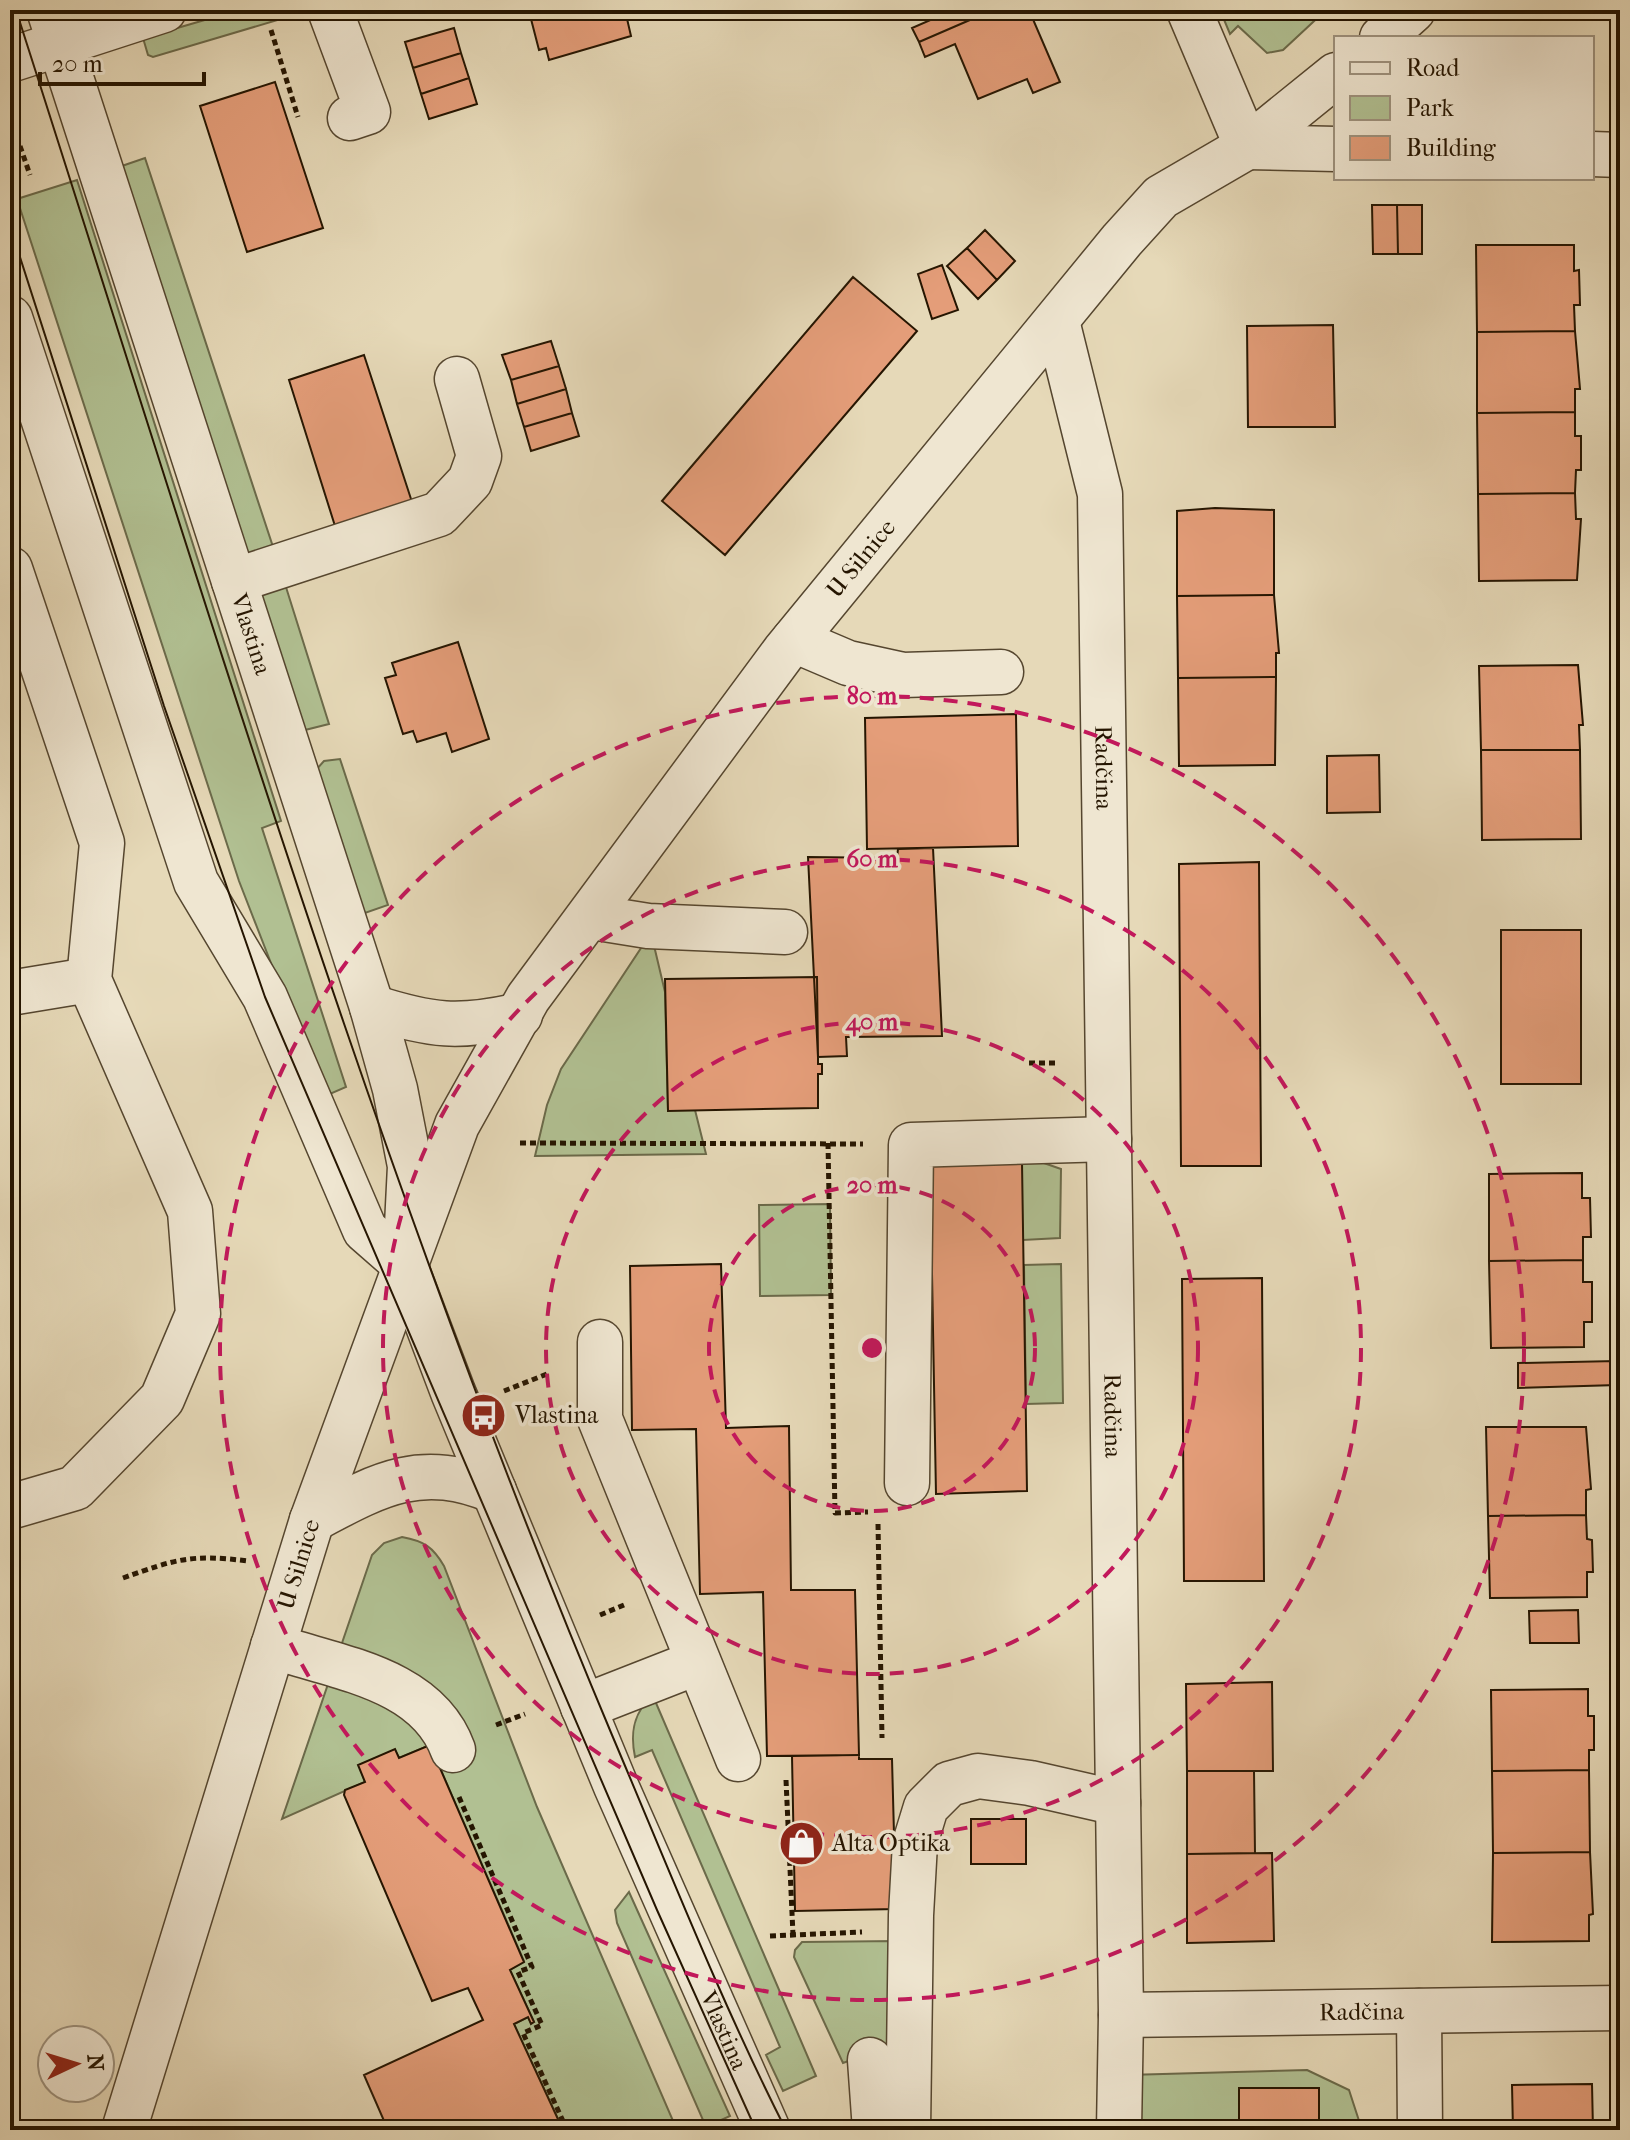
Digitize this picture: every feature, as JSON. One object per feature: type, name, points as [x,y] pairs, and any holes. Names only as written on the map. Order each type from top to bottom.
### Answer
[{"type":"street","points":[[10,60],[54,27],[164,10]]},
{"type":"street","points":[[330,10],[368,112],[350,118]]},
{"type":"street","points":[[1189,10],[1247,147],[1334,149]]},
{"type":"street","points":[[1384,36],[1413,10]]},
{"type":"street","name":"Vlastina","points":[[54,27],[372,1007],[398,1103],[410,1166],[405,1265],[583,1707],[768,2130]]},
{"type":"street","name":"U Silnice","points":[[124,2130],[312,1520],[457,1125],[528,998],[592,917],[794,640],[1161,197],[1247,147],[1334,77]]},
{"type":"street","points":[[1594,154],[1620,155]]},
{"type":"street","name":"Vlastina","points":[[10,318],[196,882],[265,997],[365,1230],[405,1265]]},
{"type":"street","name":"Radčina","points":[[1057,321],[1100,494],[1121,2015],[1620,2008]]},
{"type":"street","points":[[234,581],[439,514],[470,481],[479,456],[457,379]]},
{"type":"street","points":[[10,569],[102,843],[89,980],[190,1211],[198,1314],[162,1399],[75,1488],[10,1507]]},
{"type":"street","points":[[794,640],[848,663],[903,675],[1001,672]]},
{"type":"street","points":[[592,917],[648,926],[785,932]]},
{"type":"street","points":[[10,993],[89,980]]},
{"type":"street","points":[[372,1007],[427,1024],[477,1025],[520,1015]]},
{"type":"street","points":[[907,1483],[911,1145],[1109,1139]]},
{"type":"street","points":[[600,1342],[600,1419],[738,1759]]},
{"type":"street","points":[[312,1520],[374,1487],[414,1475],[454,1476],[494,1491]]},
{"type":"street","points":[[273,1646],[389,1683],[434,1715],[452,1747]]},
{"type":"street","points":[[583,1707],[698,1662]]},
{"type":"street","points":[[908,2130],[915,1843],[926,1807],[949,1784],[978,1776],[1030,1783],[1118,1803]]},
{"type":"street","points":[[1419,2011],[1420,2130]]},
{"type":"street","points":[[1119,2130],[1121,2015]]},
{"type":"street","points":[[870,2060],[875,2130]]},
{"type":"path","points":[[271,30],[301,128]]},
{"type":"path","points":[[20,146],[30,175]]},
{"type":"path","points":[[1029,1063],[1068,1063]]},
{"type":"path","points":[[520,1143],[872,1144]]},
{"type":"path","points":[[828,1143],[835,1513],[878,1512],[882,1738]]},
{"type":"path","points":[[500,1393],[547,1374]]},
{"type":"path","points":[[123,1578],[170,1561],[201,1555],[296,1572]]},
{"type":"path","points":[[587,1620],[632,1601]]},
{"type":"path","points":[[525,1714],[452,1747],[439,1749],[532,1967],[518,1972],[542,2025],[523,2033],[567,2130]]},
{"type":"path","points":[[786,1770],[793,1935]]},
{"type":"path","points":[[770,1936],[911,1930]]},
{"type":"green space","points":[[239,10],[311,10],[153,57],[148,55],[143,38]]},
{"type":"green space","points":[[1220,10],[1326,10],[1283,50],[1267,53],[1238,26],[1230,34]]},
{"type":"green space","points":[[145,158],[275,553],[244,556],[119,167]]},
{"type":"green space","points":[[77,180],[281,821],[262,828],[346,1087],[323,1097],[239,881],[17,199]]},
{"type":"green space","points":[[285,584],[329,724],[305,730],[257,594]]},
{"type":"green space","points":[[340,759],[388,905],[362,914],[315,771],[324,761]]},
{"type":"green space","points":[[651,933],[665,992],[668,1110],[695,1110],[706,1154],[535,1156],[547,1105],[561,1069]]},
{"type":"green space","points":[[1018,1154],[1061,1169],[1060,1238],[1023,1240]]},
{"type":"green space","points":[[830,1204],[831,1295],[760,1296],[759,1205]]},
{"type":"green space","points":[[1061,1264],[1063,1403],[1026,1404],[1024,1265]]},
{"type":"green space","points":[[402,1537],[427,1546],[444,1566],[537,1807],[677,2130],[563,2130],[514,2024],[528,2017],[531,2023],[534,2022],[510,1970],[524,1961],[430,1745],[399,1758],[395,1750],[359,1765],[365,1782],[282,1819],[372,1555],[384,1543]]},
{"type":"green space","points":[[653,1696],[816,2076],[783,2091],[766,2055],[780,2047],[652,1750],[635,1757],[633,1740],[637,1716]]},
{"type":"green space","points":[[629,1892],[730,2116],[706,2127],[617,1923],[615,1910]]},
{"type":"green space","points":[[897,1941],[893,2074],[868,2054],[843,2063],[794,1957],[795,1950],[802,1942]]},
{"type":"green space","points":[[1307,2070],[1349,2090],[1362,2130],[1319,2130],[1318,2088],[1239,2088],[1239,2130],[1130,2130],[1127,2075]]},
{"type":"building","points":[[536,10],[625,10],[631,36],[549,60],[546,48],[539,50],[531,19],[538,16]]},
{"type":"building","points":[[940,10],[993,10],[919,42],[912,28],[942,15]]},
{"type":"building","points":[[993,10],[1029,10],[1060,82],[1033,93],[1027,79],[978,99],[955,44],[925,57],[919,42]]},
{"type":"building","points":[[454,28],[461,53],[413,68],[405,42]]},
{"type":"building","points":[[461,53],[469,78],[421,94],[413,68]]},
{"type":"building","points":[[469,78],[477,104],[429,119],[421,94]]},
{"type":"building","points":[[275,82],[323,228],[247,252],[200,106]]},
{"type":"building","points":[[1372,205],[1397,205],[1398,254],[1373,254]]},
{"type":"building","points":[[1397,205],[1422,205],[1422,254],[1398,254]]},
{"type":"building","points":[[985,230],[1015,261],[997,280],[967,248]]},
{"type":"building","points":[[1476,245],[1574,245],[1574,271],[1579,270],[1580,305],[1574,305],[1575,331],[1477,332]]},
{"type":"building","points":[[967,248],[997,280],[978,299],[947,266]]},
{"type":"building","points":[[942,265],[958,310],[932,319],[918,274]]},
{"type":"building","points":[[853,277],[917,331],[725,555],[662,501]]},
{"type":"building","points":[[1333,325],[1335,427],[1248,427],[1247,326]]},
{"type":"building","points":[[1575,331],[1580,389],[1575,389],[1575,412],[1477,413],[1477,332]]},
{"type":"building","points":[[551,341],[559,366],[511,380],[502,355]]},
{"type":"building","points":[[364,355],[412,502],[335,526],[289,380]]},
{"type":"building","points":[[559,366],[566,389],[517,404],[511,380]]},
{"type":"building","points":[[566,389],[572,413],[524,427],[517,404]]},
{"type":"building","points":[[1575,412],[1575,436],[1581,436],[1581,470],[1576,470],[1575,493],[1478,494],[1477,413]]},
{"type":"building","points":[[572,413],[579,436],[531,451],[524,427]]},
{"type":"building","points":[[1575,493],[1576,519],[1581,519],[1577,580],[1479,581],[1478,494]]},
{"type":"building","points":[[1215,508],[1274,510],[1274,595],[1177,596],[1177,511]]},
{"type":"building","points":[[1274,595],[1279,653],[1276,653],[1276,677],[1178,678],[1177,596]]},
{"type":"building","points":[[458,642],[489,739],[452,752],[446,733],[417,742],[413,731],[403,734],[385,678],[396,675],[392,663]]},
{"type":"building","points":[[1578,665],[1583,725],[1579,725],[1580,750],[1481,750],[1479,666]]},
{"type":"building","points":[[1276,677],[1275,765],[1179,766],[1178,678]]},
{"type":"building","points":[[1016,714],[1018,846],[867,849],[865,718]]},
{"type":"building","points":[[1481,750],[1580,750],[1581,839],[1482,840]]},
{"type":"building","points":[[1379,755],[1380,812],[1327,813],[1327,756]]},
{"type":"building","points":[[933,848],[942,1036],[846,1037],[847,1056],[818,1057],[808,857],[897,858],[898,849]]},
{"type":"building","points":[[1259,862],[1261,1166],[1181,1166],[1179,864]]},
{"type":"building","points":[[1501,930],[1581,930],[1581,1084],[1501,1084]]},
{"type":"building","points":[[817,977],[818,1064],[822,1064],[822,1074],[818,1074],[818,1108],[668,1111],[665,979]]},
{"type":"building","points":[[1022,1163],[1027,1491],[936,1494],[930,1164]]},
{"type":"building","points":[[1582,1173],[1582,1198],[1590,1198],[1591,1237],[1583,1237],[1583,1260],[1489,1261],[1489,1174]]},
{"type":"building","points":[[1583,1260],[1583,1282],[1592,1282],[1592,1322],[1584,1322],[1584,1347],[1491,1348],[1489,1261]]},
{"type":"building","points":[[721,1264],[726,1428],[789,1426],[791,1590],[855,1590],[859,1755],[767,1756],[763,1592],[700,1594],[696,1429],[632,1430],[630,1266]]},
{"type":"building","points":[[1262,1278],[1264,1581],[1184,1581],[1182,1279]]},
{"type":"building","points":[[1616,1361],[1617,1385],[1518,1388],[1518,1363]]},
{"type":"building","points":[[1486,1427],[1586,1427],[1591,1489],[1586,1490],[1586,1515],[1488,1516]]},
{"type":"building","points":[[1586,1515],[1587,1539],[1592,1540],[1593,1572],[1587,1572],[1587,1597],[1490,1598],[1488,1516]]},
{"type":"building","points":[[1578,1610],[1579,1643],[1530,1643],[1529,1611]]},
{"type":"building","points":[[1272,1682],[1273,1771],[1187,1771],[1186,1684]]},
{"type":"building","points":[[1588,1689],[1588,1716],[1594,1716],[1594,1750],[1589,1750],[1589,1770],[1492,1771],[1491,1690]]},
{"type":"building","points":[[430,1745],[524,1962],[510,1970],[534,2022],[531,2024],[528,2017],[514,2024],[563,2130],[410,2130],[407,2123],[388,2130],[364,2075],[483,2020],[468,1988],[432,2001],[344,1795],[345,1790],[365,1782],[358,1765],[395,1749],[399,1758]]},
{"type":"building","points":[[859,1755],[859,1759],[892,1759],[896,1909],[795,1911],[792,1756]]},
{"type":"building","points":[[1589,1770],[1590,1852],[1493,1853],[1492,1771]]},
{"type":"building","points":[[1187,1771],[1254,1771],[1255,1853],[1187,1854]]},
{"type":"building","points":[[971,1819],[1026,1819],[1026,1864],[971,1864]]},
{"type":"building","points":[[1590,1852],[1593,1914],[1589,1915],[1589,1941],[1492,1942],[1493,1853]]},
{"type":"building","points":[[1272,1853],[1274,1941],[1187,1943],[1187,1854]]},
{"type":"building","points":[[1592,2084],[1593,2130],[1513,2130],[1512,2085]]},
{"type":"building","points":[[1239,2088],[1319,2088],[1319,2130],[1239,2130]]},
{"type":"tram line","points":[[16,10],[295,879],[445,1310],[526,1524],[612,1735],[717,1984],[786,2130]]},
{"type":"tram line","points":[[10,226],[164,706],[265,997],[657,1910],[756,2130]]},
{"type":"place","name":"Vlastina","points":[[484,1415]]},
{"type":"place","name":"Alta Optika","points":[[801,1843]]}]
